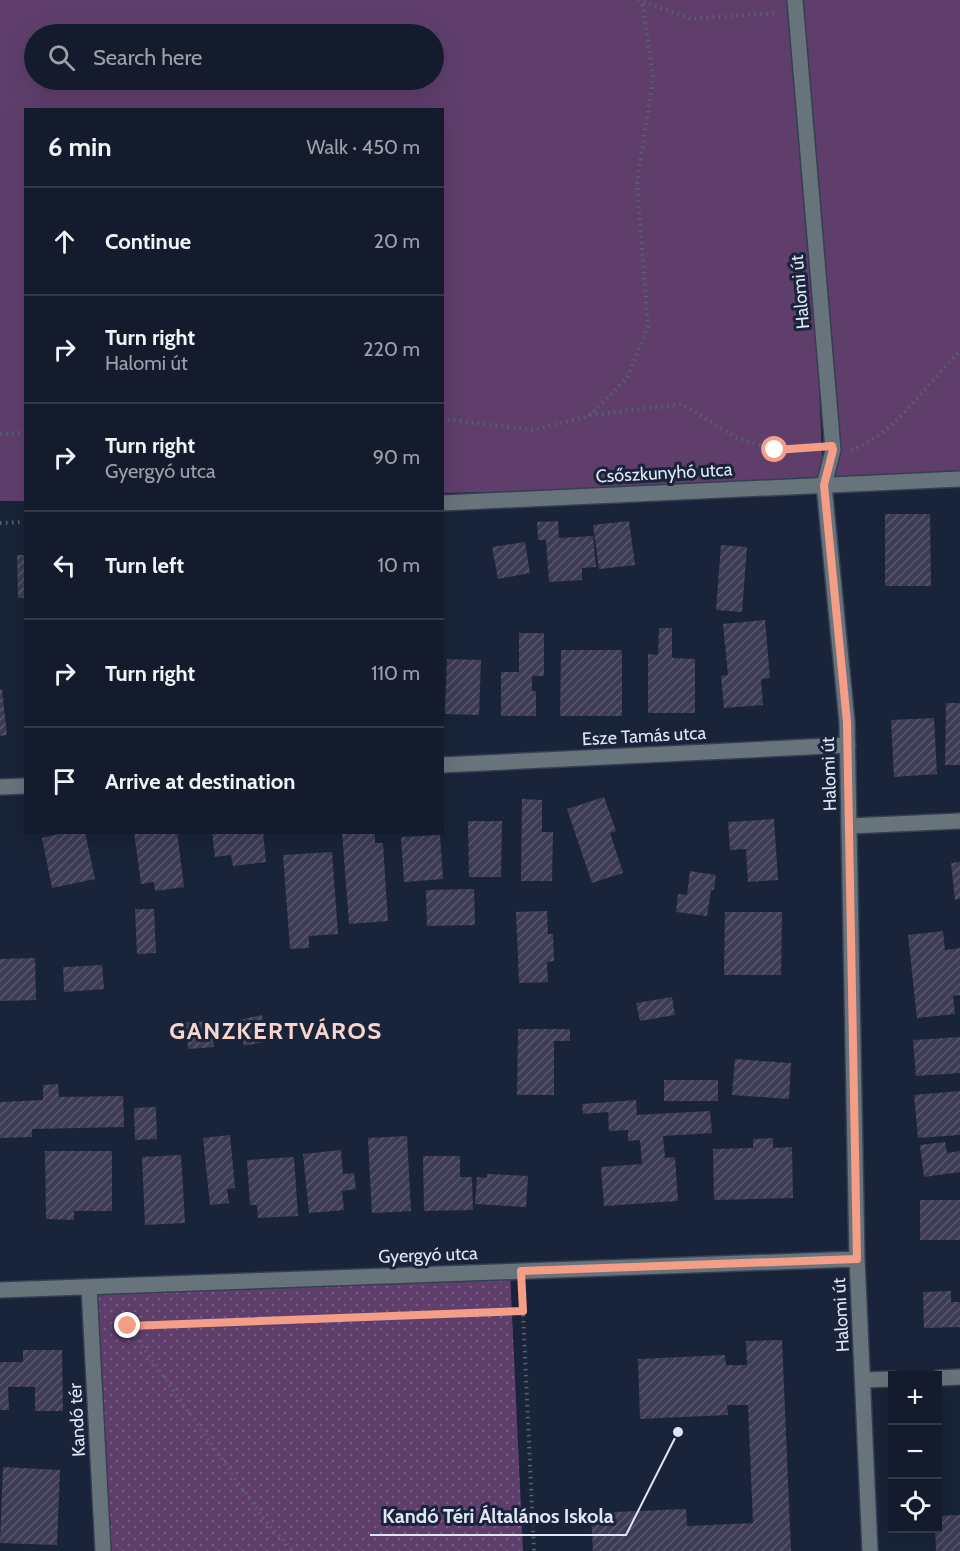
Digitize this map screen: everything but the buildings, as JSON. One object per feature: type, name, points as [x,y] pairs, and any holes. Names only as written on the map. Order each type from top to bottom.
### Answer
[{"type":"street","name":"Halomi út","points":[[795,6],[832,448],[824,485],[848,745],[857,1259],[870,1551]]},
{"type":"street","name":"Csőszkunyhó utca","points":[[444,503],[960,479]]},
{"type":"street","name":"Esze Tamás utca","points":[[444,765],[848,745]]},
{"type":"street","points":[[0,787],[24,786]]},
{"type":"street","points":[[850,826],[960,821]]},
{"type":"street","name":"Gyergyó utca","points":[[0,1290],[857,1259]]},
{"type":"street","name":"Kandó tér","points":[[89,1287],[103,1551]]},
{"type":"street","points":[[942,1378],[960,1377]]},
{"type":"street","points":[[863,1380],[888,1379]]},
{"type":"path","points":[[589,416],[627,378],[648,326],[637,185],[653,78],[640,1],[691,19],[795,6]]},
{"type":"path","points":[[444,419],[535,430],[589,416],[682,404],[735,436],[775,450],[832,448],[853,450],[895,422],[935,375],[960,351]]},
{"type":"path","points":[[0,434],[24,432]]},
{"type":"path","points":[[0,523],[24,522]]},
{"type":"path","points":[[521,1271],[534,1551]]},
{"type":"path","points":[[91,1328],[523,1311]]},
{"type":"path","points":[[128,1326],[269,1526],[294,1551]]},
{"type":"shaded area","points":[[0,0],[960,0],[960,479],[824,485],[444,493],[444,108],[24,108],[24,501],[0,501]],"holes":[[[813,233],[833,450],[823,482]]]},
{"type":"shaded area","points":[[510,1272],[523,1551],[103,1551],[89,1287]]},
{"type":"place","name":"Kandó Téri Általános Iskola","points":[[678,1432]]},
{"type":"district","name":"GANZKERTVÁROS","points":[[276,1030]]},
{"type":"route","points":[[128,1326],[523,1311],[521,1271],[857,1259],[847,722],[824,485],[833,450],[832,446],[775,450]]}]
